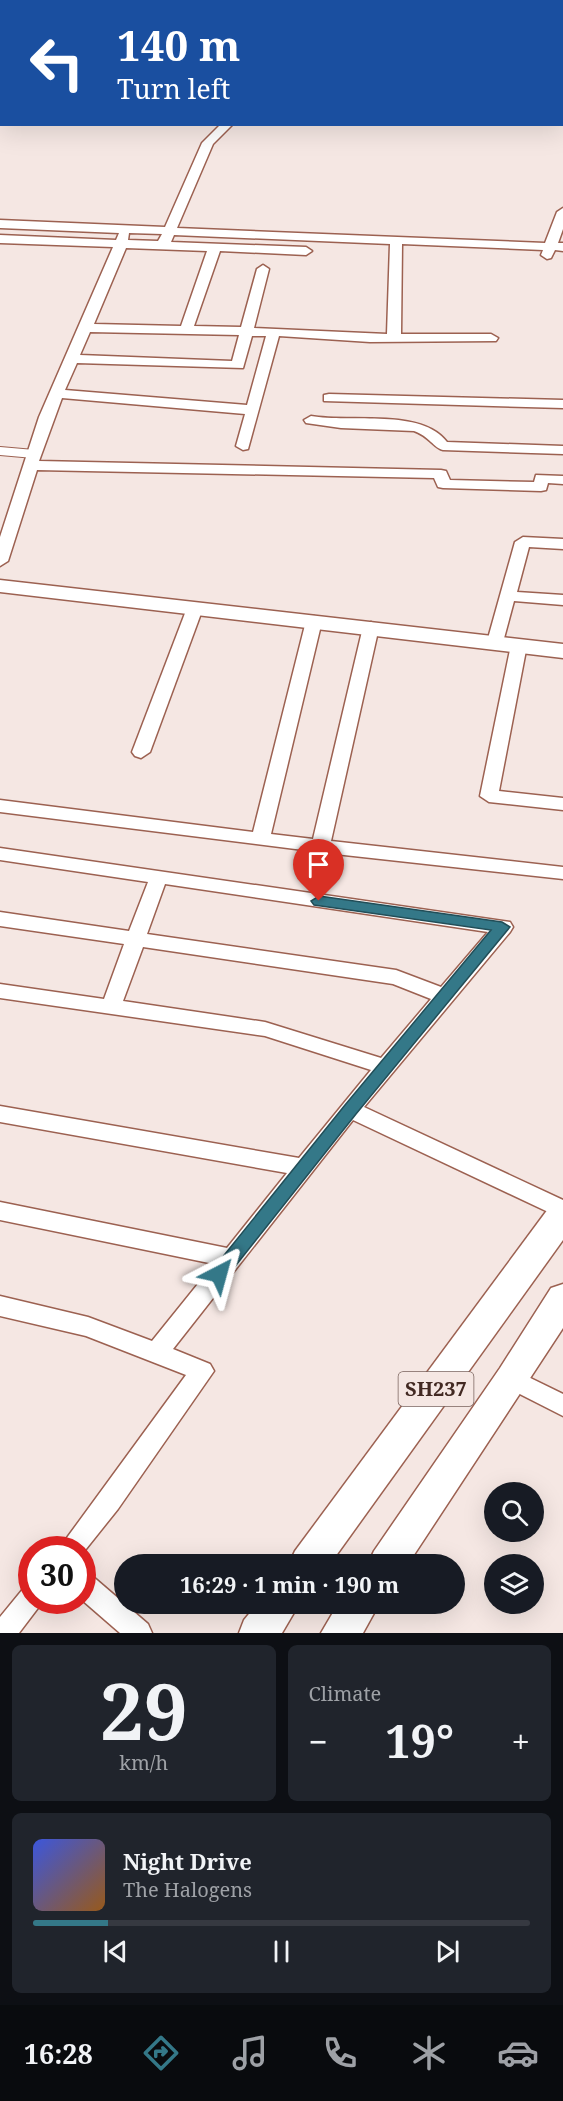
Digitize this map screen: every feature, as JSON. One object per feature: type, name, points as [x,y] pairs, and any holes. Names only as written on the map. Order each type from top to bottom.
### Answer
[{"type":"main road","points":[[0,586],[371,627],[563,651]]},
{"type":"main road","name":"SH237","points":[[315,1554],[563,1212]]},
{"type":"main road","name":"SH237","points":[[394,1554],[512,1379],[563,1298]]},
{"type":"main road","points":[[258,1633],[272,1614]]},
{"type":"main road","points":[[340,1633],[353,1614]]},
{"type":"street","points":[[165,239],[208,143],[226,126]]},
{"type":"street","points":[[548,252],[563,212]]},
{"type":"street","points":[[0,224],[123,237],[392,250],[548,252],[563,247]]},
{"type":"street","points":[[0,239],[123,237]]},
{"type":"street","points":[[0,561],[32,460],[57,393],[123,237]]},
{"type":"street","points":[[165,239],[214,247],[316,251]]},
{"type":"street","points":[[186,331],[214,247]]},
{"type":"street","points":[[392,250],[394,337]]},
{"type":"street","points":[[548,252],[563,258]]},
{"type":"street","points":[[71,359],[238,365],[263,269]]},
{"type":"street","points":[[85,328],[490,338]]},
{"type":"street","points":[[243,446],[273,333]]},
{"type":"street","points":[[57,393],[251,410]]},
{"type":"street","points":[[329,398],[563,404]]},
{"type":"street","points":[[311,420],[325,423],[402,426],[432,432],[443,446],[563,450]]},
{"type":"street","points":[[32,460],[441,474],[443,484],[541,487],[541,478],[563,480]]},
{"type":"street","points":[[495,642],[523,542],[563,544]]},
{"type":"street","points":[[508,596],[563,600]]},
{"type":"street","points":[[141,752],[195,608]]},
{"type":"street","points":[[261,838],[314,621]]},
{"type":"street","points":[[321,846],[371,627]]},
{"type":"street","points":[[519,645],[489,796],[563,804]]},
{"type":"street","points":[[0,806],[563,873]]},
{"type":"street","points":[[0,854],[158,879],[502,927],[350,1109],[156,1353]]},
{"type":"street","points":[[111,1007],[158,879]]},
{"type":"street","points":[[0,919],[396,977],[445,996]]},
{"type":"street","points":[[0,991],[265,1029],[386,1067]]},
{"type":"street","points":[[350,1109],[563,1212]]},
{"type":"street","points":[[0,1114],[304,1167]]},
{"type":"street","points":[[0,1211],[232,1258]]},
{"type":"street","points":[[0,1306],[88,1327],[202,1371],[81,1536]]},
{"type":"street","points":[[512,1379],[563,1406]]},
{"type":"street","points":[[96,1596],[139,1633]]},
{"type":"street","points":[[9,1632],[21,1614]]},
{"type":"lane","points":[[0,451],[32,460]]},
{"type":"route","points":[[219,1274],[350,1109],[502,927],[319,901]]}]
